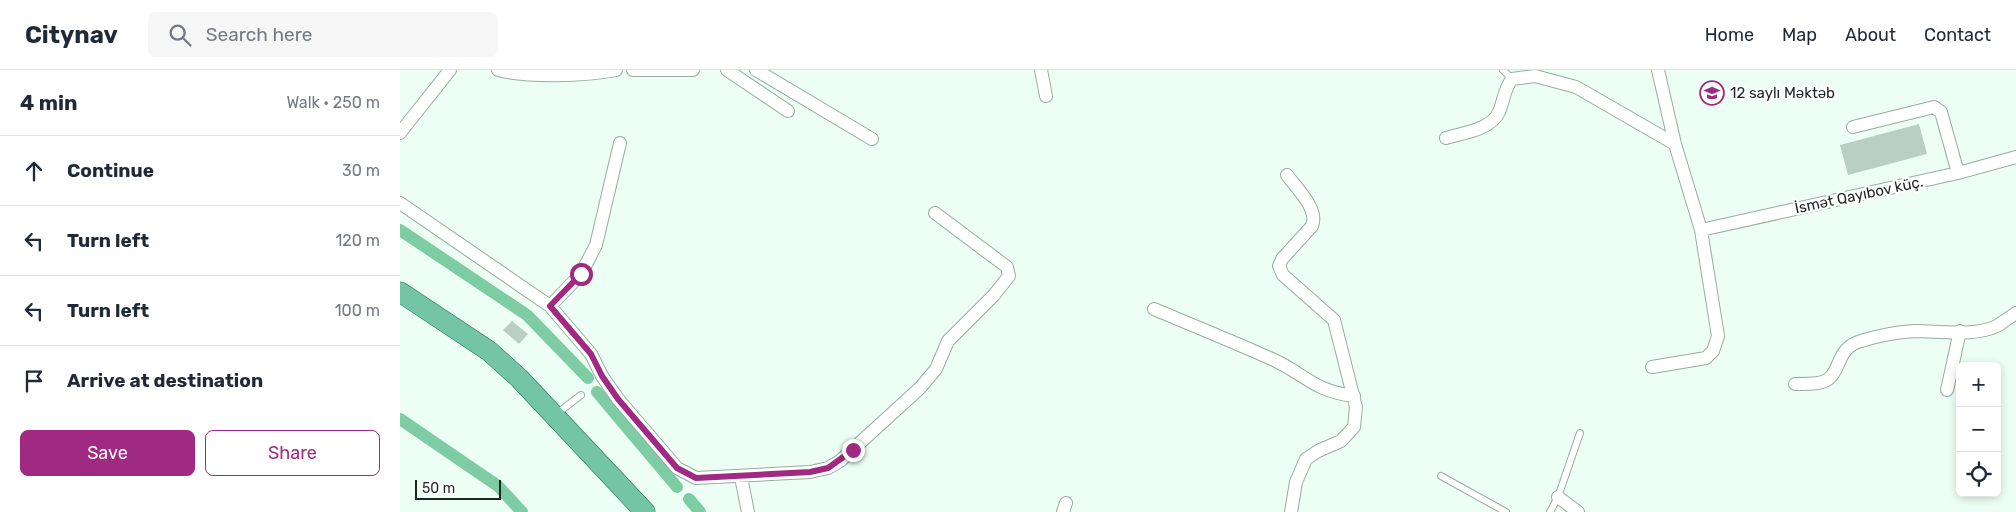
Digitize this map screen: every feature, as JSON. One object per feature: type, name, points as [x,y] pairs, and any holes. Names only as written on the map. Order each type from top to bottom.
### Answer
[{"type":"main road","points":[[400,292],[489,351],[519,378],[645,512]]},
{"type":"street","points":[[400,132],[450,70]]},
{"type":"street","points":[[498,70],[511,74],[596,74],[616,70]]},
{"type":"street","points":[[633,70],[693,70]]},
{"type":"street","points":[[726,70],[788,111]]},
{"type":"street","points":[[756,70],[872,139]]},
{"type":"street","points":[[1041,70],[1046,96]]},
{"type":"street","points":[[1652,367],[1706,358],[1713,351],[1718,336],[1701,230],[1675,144],[1658,70]]},
{"type":"street","points":[[1446,138],[1484,126],[1498,114],[1508,74],[1535,76],[1576,87],[1675,144]]},
{"type":"street","points":[[1854,127],[1934,107],[1941,112],[1958,173]]},
{"type":"street","points":[[550,306],[581,274],[596,245],[620,142]]},
{"type":"street","name":"İsmət Qayıbov küç.","points":[[1701,230],[1958,173],[2016,157]]},
{"type":"street","points":[[1287,176],[1313,211],[1315,219],[1312,226],[1282,259],[1279,266],[1283,275],[1334,320],[1356,407],[1354,427],[1342,441],[1318,451],[1306,459],[1296,482],[1291,512]]},
{"type":"street","points":[[400,203],[550,306],[591,354],[602,376],[618,399],[677,468],[696,478],[810,472],[828,468],[840,461],[920,388],[936,369],[948,340],[994,295],[1009,276],[1007,267],[935,213]]},
{"type":"street","points":[[1154,309],[1277,362],[1314,386],[1334,393],[1354,396]]},
{"type":"street","points":[[1795,384],[1820,383],[1831,378],[1843,351],[1850,345],[1862,340],[1910,332],[1979,331],[1996,326],[2016,313]]},
{"type":"street","points":[[1947,390],[1960,331]]},
{"type":"street","points":[[741,477],[748,512]]},
{"type":"street","points":[[1558,497],[1578,512]]},
{"type":"lane","points":[[554,415],[581,395]]},
{"type":"lane","points":[[1550,512],[1558,497],[1580,434]]},
{"type":"lane","points":[[1441,476],[1506,512]]},
{"type":"building","points":[[1919,124],[1927,154],[1848,175],[1840,145]]},
{"type":"building","points":[[512,321],[528,334],[519,344],[503,330]]},
{"type":"waterway","points":[[400,230],[527,315],[588,378]]},
{"type":"waterway","points":[[597,392],[677,487]]},
{"type":"waterway","points":[[400,419],[498,486],[522,512]]},
{"type":"waterway","points":[[689,499],[700,512]]},
{"type":"place","name":"12 saylı Məktəb","points":[[1712,93]]},
{"type":"route","points":[[581,274],[550,306],[591,354],[602,376],[618,399],[677,468],[685,474],[696,478],[784,475],[810,472],[828,468],[853,450]]}]
